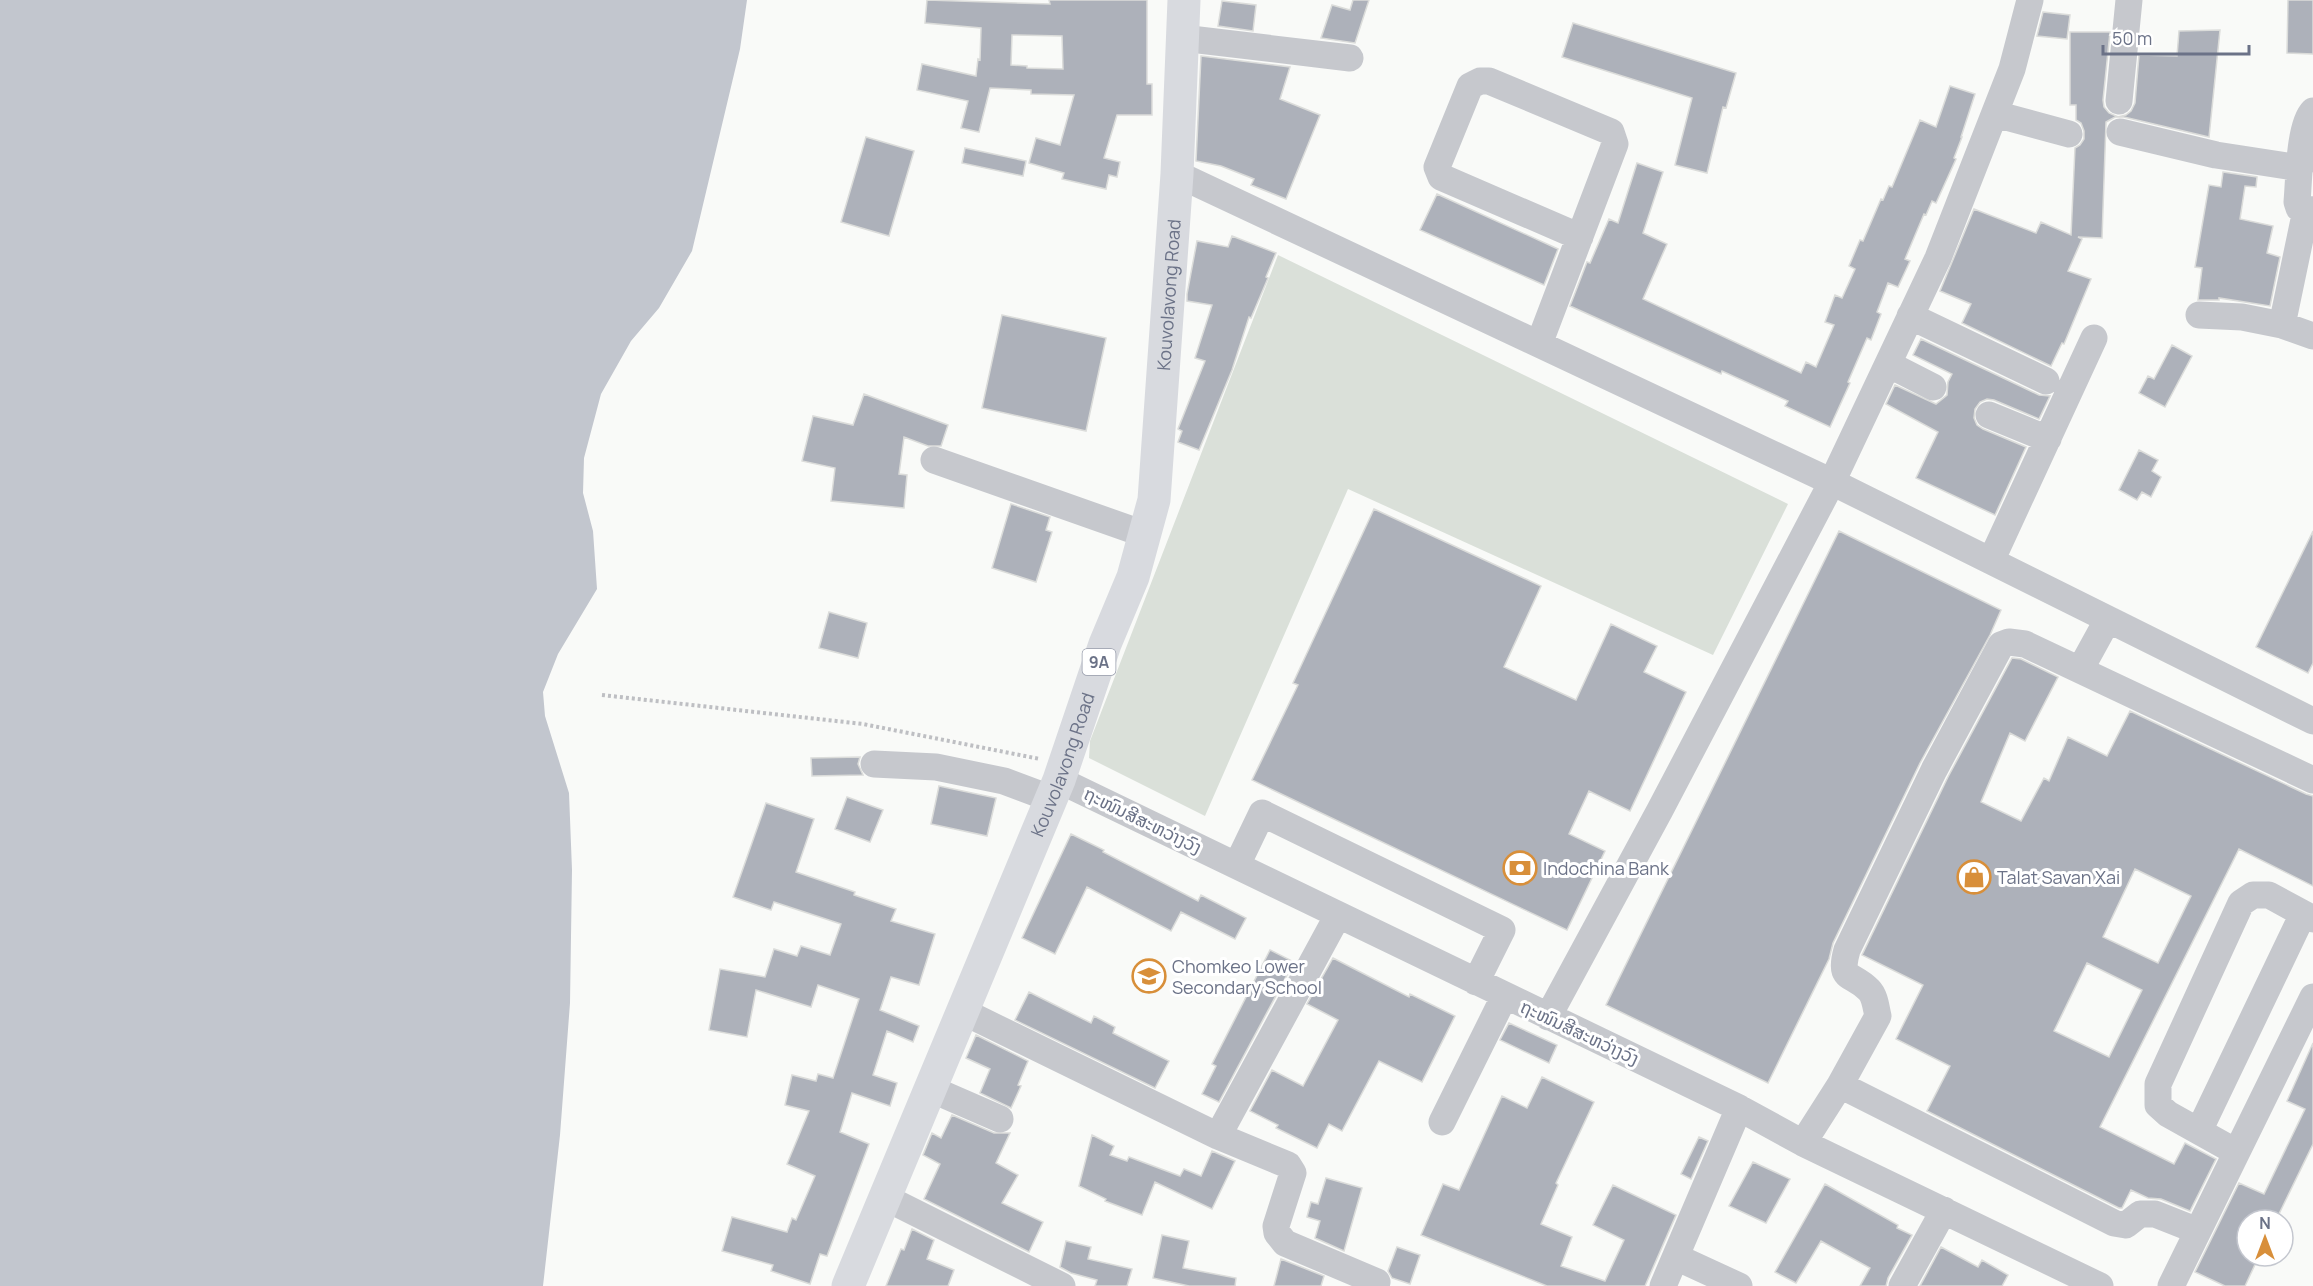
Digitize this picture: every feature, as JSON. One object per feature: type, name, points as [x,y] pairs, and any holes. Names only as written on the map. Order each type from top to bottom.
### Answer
[{"type":"main road","name":"Kouvolavong Road","points":[[848,1286],[964,1012],[1058,781],[1105,644],[1133,577],[1154,500],[1177,174],[1184,0]]},
{"type":"street","points":[[1548,1017],[1660,810],[1832,482],[1888,364],[1938,258],[1995,114],[2012,69],[2030,0]]},
{"type":"street","points":[[2119,101],[2129,0]]},
{"type":"street","points":[[1182,38],[1350,58]]},
{"type":"street","points":[[1539,344],[1616,144],[1611,132],[1490,81],[1480,81],[1470,86],[1437,172],[1441,177],[1580,237]]},
{"type":"street","points":[[2282,326],[2309,210],[2299,208],[2297,202],[2304,134],[2309,115],[2313,111]]},
{"type":"street","points":[[1995,114],[2069,134]]},
{"type":"street","points":[[2120,132],[2216,155],[2300,168]]},
{"type":"street","points":[[1177,174],[1832,482],[2313,721]]},
{"type":"street","points":[[2199,315],[2242,317],[2313,336]]},
{"type":"street","points":[[1910,316],[2046,381]]},
{"type":"street","points":[[1991,561],[2094,338]]},
{"type":"street","points":[[1888,364],[1933,387]]},
{"type":"street","points":[[1989,415],[2048,439]]},
{"type":"street","points":[[934,460],[1144,534]]},
{"type":"street","points":[[2080,670],[2108,619]]},
{"type":"street","points":[[1803,1143],[1840,1085],[1878,1016],[1870,990],[1847,975],[1842,966],[1847,950],[1934,770],[2001,645],[2008,642],[2025,644],[2313,780]]},
{"type":"street","name":"ຖະໜົນສີສະຫວ່າງວົງ","points":[[874,764],[936,767],[1004,781],[1058,781],[1739,1108],[1803,1143],[2100,1286]]},
{"type":"street","points":[[1237,865],[1262,813],[1502,930],[1476,982]]},
{"type":"street","points":[[2199,1131],[2308,916],[2269,895],[2253,895],[2241,903],[2158,1084],[2158,1105],[2168,1114],[2236,1152]]},
{"type":"street","points":[[1218,1136],[1338,915]]},
{"type":"street","points":[[1442,1122],[1504,997]]},
{"type":"street","points":[[2171,1286],[2313,997]]},
{"type":"street","points":[[964,1012],[1218,1136],[1288,1165],[1293,1173],[1276,1226],[1277,1233],[1285,1243],[1377,1282]]},
{"type":"street","points":[[1840,1085],[2114,1223],[2127,1225],[2140,1214],[2155,1215],[2198,1231]]},
{"type":"street","points":[[931,1089],[1000,1119]]},
{"type":"street","points":[[1663,1286],[1739,1108]]},
{"type":"street","points":[[886,1198],[1062,1286]]},
{"type":"street","points":[[1902,1286],[1944,1210]]},
{"type":"street","points":[[1676,1257],[1739,1286]]},
{"type":"path","points":[[602,696],[863,724],[1010,752],[1058,781]]},
{"type":"shaded area","points":[[0,0],[747,0],[740,49],[692,251],[659,308],[631,341],[601,394],[584,458],[583,493],[593,531],[597,589],[558,654],[543,692],[545,716],[569,793],[572,870],[570,1003],[560,1135],[543,1286],[0,1286]]},
{"type":"shaded area","points":[[1278,255],[1788,504],[1713,655],[1348,489],[1205,816],[1089,758],[1090,741]]},
{"type":"building","points":[[927,0],[1050,4],[1049,0],[1147,0],[1147,84],[1152,84],[1152,115],[1117,115],[1104,158],[1120,162],[1117,177],[1109,175],[1106,189],[1062,179],[1064,173],[1029,163],[1036,138],[1060,145],[1074,95],[1031,94],[1031,90],[990,88],[979,132],[961,128],[968,101],[917,90],[922,64],[976,76],[978,59],[980,60],[981,28],[925,23]],"holes":[[[1012,35],[1062,36],[1063,69],[1011,65]]]},
{"type":"building","points":[[1353,0],[1369,0],[1355,43],[1321,38],[1332,5],[1350,10]]},
{"type":"building","points":[[2288,0],[2313,0],[2313,54],[2287,53]]},
{"type":"building","points":[[1222,1],[1256,5],[1253,31],[1218,26]]},
{"type":"building","points":[[2043,12],[2070,15],[2067,39],[2037,36]]},
{"type":"building","points":[[1573,23],[1736,73],[1726,108],[1723,107],[1707,173],[1675,165],[1692,98],[1562,57]]},
{"type":"building","points":[[2220,30],[2209,137],[2118,117],[2131,111],[2135,103],[2139,55],[2177,56],[2179,31]]},
{"type":"building","points":[[2070,32],[2110,32],[2103,100],[2104,107],[2109,113],[2118,117],[2106,122],[2102,238],[2078,237],[2082,239],[2068,271],[2091,279],[2064,344],[2062,343],[2051,366],[1962,323],[1971,304],[1940,291],[1974,209],[2036,233],[2041,222],[2071,235],[2075,148],[2084,139],[2084,131],[2081,123],[2076,120],[2076,105],[2070,105]]},
{"type":"building","points":[[1201,56],[1290,67],[1280,99],[1320,115],[1286,199],[1251,185],[1254,179],[1221,166],[1196,161]]},
{"type":"building","points":[[1950,86],[1975,94],[1954,158],[1956,159],[1936,203],[1932,201],[1926,215],[1924,214],[1905,259],[1910,261],[1898,287],[1888,283],[1877,312],[1881,314],[1871,340],[1867,338],[1830,427],[1785,406],[1788,401],[1722,371],[1721,374],[1570,306],[1587,262],[1590,263],[1609,219],[1618,223],[1637,163],[1663,172],[1643,233],[1667,244],[1643,299],[1801,373],[1806,362],[1816,367],[1834,325],[1825,322],[1835,295],[1842,298],[1855,269],[1849,266],[1860,240],[1863,241],[1881,199],[1883,200],[1889,186],[1892,187],[1920,120],[1936,127]]},
{"type":"building","points":[[866,137],[914,151],[889,236],[841,222]]},
{"type":"building","points":[[965,148],[1026,161],[1023,176],[962,163]]},
{"type":"building","points":[[2223,172],[2257,177],[2256,187],[2245,186],[2240,219],[2273,226],[2267,253],[2280,257],[2270,306],[2219,298],[2219,300],[2198,300],[2202,268],[2195,267],[2209,185],[2221,187]]},
{"type":"building","points":[[1437,194],[1558,249],[1544,285],[1420,230]]},
{"type":"building","points":[[1232,236],[1276,253],[1266,277],[1268,278],[1251,318],[1249,317],[1232,370],[1199,450],[1178,442],[1182,431],[1178,429],[1205,361],[1195,358],[1212,305],[1187,301],[1187,294],[1197,241],[1228,247]]},
{"type":"building","points":[[1002,315],[1106,338],[1086,431],[982,408]]},
{"type":"building","points":[[1921,339],[2039,395],[2050,396],[2039,419],[1994,400],[1987,399],[1980,402],[1975,409],[1974,418],[1977,425],[2026,447],[1995,515],[1916,478],[1938,432],[1886,404],[1895,385],[1936,404],[1947,395],[1948,382],[1952,374],[1913,355]]},
{"type":"building","points":[[2172,345],[2192,356],[2165,407],[2139,393],[2148,376],[2154,379]]},
{"type":"building","points":[[864,394],[948,425],[941,446],[928,446],[904,437],[899,474],[907,475],[904,508],[831,501],[835,468],[802,461],[813,416],[853,425]]},
{"type":"building","points":[[2139,450],[2158,460],[2152,471],[2161,477],[2151,497],[2142,492],[2137,500],[2119,490]]},
{"type":"building","points":[[1011,504],[1050,517],[1046,530],[1052,532],[1036,582],[992,568]]},
{"type":"building","points":[[1374,509],[1541,586],[1504,667],[1576,700],[1611,624],[1657,646],[1644,672],[1686,692],[1630,811],[1589,791],[1569,834],[1605,851],[1567,930],[1252,780],[1298,685],[1293,683]]},
{"type":"building","points":[[1839,531],[2001,610],[1990,635],[1920,763],[1833,943],[1829,959],[1768,1083],[1606,1005]]},
{"type":"building","points":[[2313,531],[2313,663],[2308,673],[2256,647]]},
{"type":"building","points":[[829,612],[867,623],[858,658],[819,648]]},
{"type":"building","points":[[2012,658],[2021,659],[2058,677],[2025,741],[2010,733],[1981,802],[2021,821],[2044,778],[2049,781],[2068,737],[2107,756],[2130,711],[2313,796],[2313,886],[2239,849],[2100,1127],[2174,1164],[2185,1143],[2216,1159],[2190,1211],[2161,1199],[2148,1198],[2131,1190],[2122,1208],[2119,1208],[1927,1111],[1950,1066],[1896,1039],[1923,985],[1862,955],[1948,777]],"holes":[[[2135,869],[2191,896],[2158,963],[2103,937]],[[2087,963],[2142,990],[2109,1057],[2054,1031]]]},
{"type":"building","points":[[860,757],[858,764],[863,775],[812,776],[811,758]]},
{"type":"building","points":[[939,786],[996,798],[987,836],[931,824]]},
{"type":"building","points":[[847,797],[883,810],[870,842],[835,829]]},
{"type":"building","points":[[766,803],[814,819],[796,872],[896,909],[891,921],[935,934],[919,985],[891,977],[880,1010],[919,1026],[913,1042],[887,1031],[873,1075],[897,1083],[890,1106],[852,1093],[840,1132],[869,1144],[827,1256],[820,1254],[810,1284],[771,1271],[773,1265],[722,1251],[732,1217],[787,1232],[792,1218],[796,1220],[815,1176],[787,1164],[809,1111],[785,1105],[792,1075],[816,1081],[818,1074],[833,1078],[859,999],[818,985],[811,1007],[756,990],[747,1037],[709,1030],[720,969],[765,977],[774,949],[797,956],[801,946],[830,955],[841,924],[774,902],[771,910],[733,897]]},
{"type":"building","points":[[1071,834],[1198,901],[1201,895],[1246,918],[1235,939],[1181,912],[1171,931],[1087,887],[1055,954],[1022,938]]},
{"type":"building","points":[[1270,950],[1294,962],[1219,1102],[1202,1094],[1216,1066],[1212,1064]]},
{"type":"building","points":[[1333,958],[1409,997],[1410,994],[1455,1016],[1422,1082],[1379,1061],[1342,1131],[1329,1124],[1317,1148],[1276,1128],[1278,1125],[1250,1111],[1272,1070],[1303,1086],[1338,1020],[1307,1004]]},
{"type":"building","points":[[1029,992],[1091,1023],[1094,1016],[1115,1027],[1113,1033],[1169,1061],[1155,1088],[1015,1020]]},
{"type":"building","points":[[1509,1023],[1557,1045],[1549,1063],[1500,1040]]},
{"type":"building","points":[[976,1035],[1028,1061],[1018,1085],[1021,1086],[1011,1108],[980,1093],[990,1069],[966,1058]]},
{"type":"building","points":[[2313,1043],[2313,1144],[2282,1208],[2235,1208],[2235,1268],[2253,1268],[2245,1286],[2225,1286],[2195,1272],[2239,1183],[2264,1194],[2305,1109],[2287,1101]]},
{"type":"building","points":[[1542,1077],[1594,1102],[1556,1183],[1558,1185],[1541,1224],[1572,1237],[1561,1266],[1605,1281],[1624,1240],[1593,1225],[1613,1185],[1676,1215],[1645,1286],[1547,1286],[1421,1235],[1443,1184],[1459,1190],[1502,1096],[1527,1108]]},
{"type":"building","points":[[952,1115],[994,1133],[1010,1133],[996,1163],[1018,1175],[1002,1203],[1043,1222],[1029,1252],[924,1199],[940,1164],[923,1155],[932,1133],[941,1138]]},
{"type":"building","points":[[1092,1135],[1114,1146],[1110,1155],[1127,1161],[1129,1157],[1180,1176],[1184,1169],[1201,1176],[1212,1151],[1235,1161],[1212,1209],[1155,1182],[1142,1215],[1105,1201],[1106,1199],[1079,1186]]},
{"type":"building","points":[[1699,1137],[1708,1141],[1691,1179],[1681,1174]]},
{"type":"building","points":[[1753,1162],[1790,1179],[1766,1223],[1729,1206]]},
{"type":"building","points":[[1326,1178],[1362,1188],[1344,1251],[1315,1238],[1320,1221],[1307,1217],[1311,1202],[1318,1204]]},
{"type":"building","points":[[1825,1184],[1912,1235],[1888,1278],[1886,1286],[1860,1286],[1870,1268],[1821,1241],[1796,1283],[1775,1272]]},
{"type":"building","points":[[912,1229],[934,1240],[927,1259],[954,1270],[948,1286],[886,1286]]},
{"type":"building","points":[[1162,1235],[1189,1241],[1183,1268],[1236,1278],[1235,1286],[1189,1286],[1153,1278]]},
{"type":"building","points":[[1066,1241],[1091,1247],[1088,1259],[1132,1269],[1127,1286],[1095,1286],[1097,1280],[1071,1273],[1060,1267]]},
{"type":"building","points":[[1397,1247],[1420,1255],[1410,1284],[1392,1278],[1388,1271]]},
{"type":"building","points":[[1941,1247],[1978,1267],[1982,1260],[2008,1275],[2002,1286],[1920,1286]]},
{"type":"building","points":[[1281,1259],[1324,1276],[1321,1286],[1274,1286]]},
{"type":"place","name":"Indochina Bank","points":[[1520,868]]},
{"type":"place","name":"Talat Savan Xai","points":[[1974,877]]},
{"type":"place","name":"Chomkeo Lower Secondary School","points":[[1149,976]]}]
